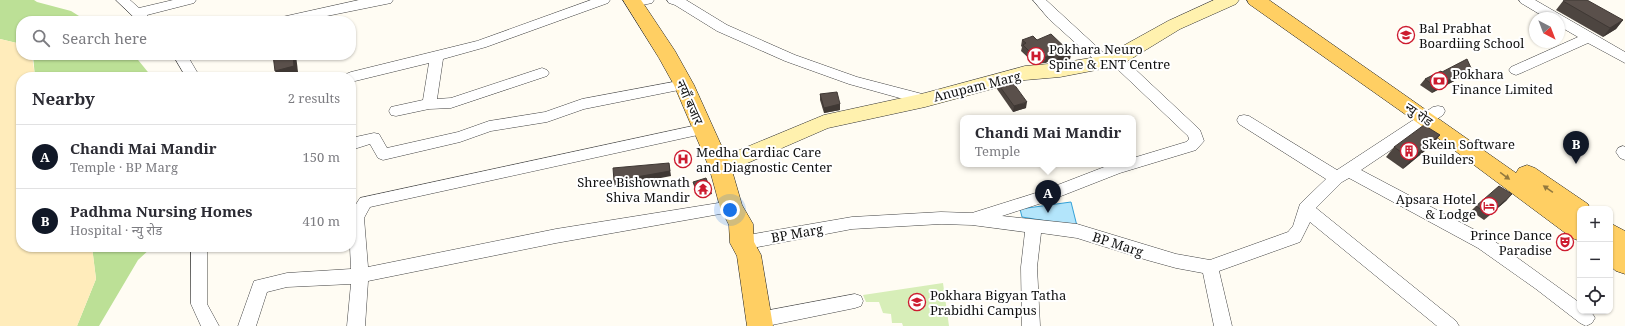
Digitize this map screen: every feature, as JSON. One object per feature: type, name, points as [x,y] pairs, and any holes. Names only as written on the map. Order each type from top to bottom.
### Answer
[{"type":"main road","name":"Anupam Marg","points":[[720,167],[824,122],[925,100],[1025,73],[1060,70],[1110,60],[1174,25],[1230,0]]},
{"type":"main road","name":"न्यु रोड","points":[[1256,0],[1577,210]]},
{"type":"main road","name":"न्यु रोड","points":[[1276,0],[1432,115],[1577,229]]},
{"type":"main road","name":"नयाँ बजार","points":[[638,1],[684,85],[720,167],[731,207],[741,224],[742,243],[749,255],[760,323]]},
{"type":"main road","points":[[1613,235],[1625,243]]},
{"type":"main road","points":[[1613,255],[1625,264]]},
{"type":"street","points":[[122,0],[141,16]]},
{"type":"street","points":[[145,16],[190,0]]},
{"type":"street","points":[[305,16],[360,4],[387,0]]},
{"type":"street","points":[[356,77],[481,44],[604,0]]},
{"type":"street","points":[[673,0],[680,2],[722,28],[790,58],[854,81],[925,100]]},
{"type":"street","points":[[1039,0],[1054,16],[1110,60],[1195,134],[1197,141],[1191,146],[1136,163]]},
{"type":"street","points":[[1525,0],[1546,12]]},
{"type":"street","points":[[1565,24],[1625,58]]},
{"type":"street","points":[[1516,70],[1588,37]]},
{"type":"street","points":[[429,104],[436,56]]},
{"type":"street","points":[[183,60],[191,72]]},
{"type":"street","points":[[396,111],[429,104],[451,103],[542,73]]},
{"type":"street","points":[[356,143],[374,138],[383,154],[460,137],[488,126],[547,117],[582,104],[684,85]]},
{"type":"street","name":"BP Marg","points":[[742,243],[852,223],[941,218],[972,219],[1077,231],[1176,261],[1210,266],[1294,237],[1300,228],[1306,208],[1343,174],[1432,115]]},
{"type":"street","points":[[1244,120],[1343,174],[1484,243],[1542,284],[1586,318]]},
{"type":"street","points":[[356,213],[365,202],[702,128]]},
{"type":"street","points":[[972,219],[1046,196],[1124,167]]},
{"type":"street","points":[[247,326],[260,286],[287,280],[360,276],[556,236],[731,207]]},
{"type":"street","points":[[1306,208],[1318,220],[1450,326]]},
{"type":"street","points":[[1031,326],[1029,267],[1034,225]]},
{"type":"street","points":[[356,242],[360,276],[356,326]]},
{"type":"street","points":[[199,252],[199,304],[210,326]]},
{"type":"street","points":[[1210,266],[1223,326]]},
{"type":"street","points":[[760,323],[855,301]]},
{"type":"green space","points":[[0,0],[34,0],[71,11],[79,16],[16,16],[16,43],[0,39]]},
{"type":"green space","points":[[33,60],[138,60],[148,72],[35,72]]},
{"type":"green space","points":[[93,252],[147,252],[138,260],[99,326],[77,326],[96,279]]},
{"type":"green space","points":[[943,283],[949,326],[903,326],[902,323],[892,323],[891,314],[883,313],[879,302],[866,302],[863,295]]},
{"type":"sand","points":[[0,39],[16,43],[16,60],[33,60],[34,72],[16,72],[16,252],[93,252],[96,279],[77,326],[0,326]]},
{"type":"water","points":[[1071,202],[1077,226],[1022,217],[1020,209]]},
{"type":"building","points":[[1587,0],[1623,20],[1610,28],[1563,1]]},
{"type":"building","points":[[1051,34],[1071,53],[1058,56],[1055,53],[1046,57],[1036,58],[1023,45],[1026,43],[1022,40],[1033,36],[1037,40]]},
{"type":"building","points":[[1467,59],[1471,68],[1436,87],[1425,79],[1441,71],[1442,72]]},
{"type":"building","points":[[274,60],[293,60],[294,66],[275,71]]},
{"type":"building","points":[[1011,80],[1027,102],[1014,106],[998,84]]},
{"type":"building","points":[[837,92],[840,104],[824,108],[820,94]]},
{"type":"building","points":[[1424,125],[1440,135],[1411,159],[1394,147]]},
{"type":"building","points":[[669,163],[670,171],[614,181],[613,168]]},
{"type":"building","name":"Shree Bishownath Shiva Mandir","points":[[706,178],[711,191],[698,195],[693,182]]},
{"type":"building","name":"Apsara Hotel & Lodge","points":[[1499,186],[1512,194],[1489,215],[1476,206]]},
{"type":"place","name":"Bal Prabhat Boardiing School","points":[[1406,35]]},
{"type":"place","name":"Pokhara Neuro Spine & ENT Centre","points":[[1036,56]]},
{"type":"place","name":"Pokhara Finance Limited","points":[[1439,81]]},
{"type":"place","name":"Skein Software Builders","points":[[1409,151]]},
{"type":"place","name":"Medha Cardiac Care and Diagnostic Center","points":[[683,159]]},
{"type":"place","name":"Padhma Nursing Homes","points":[[1576,164]]},
{"type":"place","name":"Shree Bishownath Shiva Mandir","points":[[703,189]]},
{"type":"place","name":"Apsara Hotel & Lodge","points":[[1489,206]]},
{"type":"place","name":"Chandi Mai Mandir","points":[[1048,213]]},
{"type":"place","name":"Prince Dance Paradise","points":[[1565,242]]},
{"type":"place","name":"Pokhara Bigyan Tatha Prabidhi Campus","points":[[917,302]]}]
